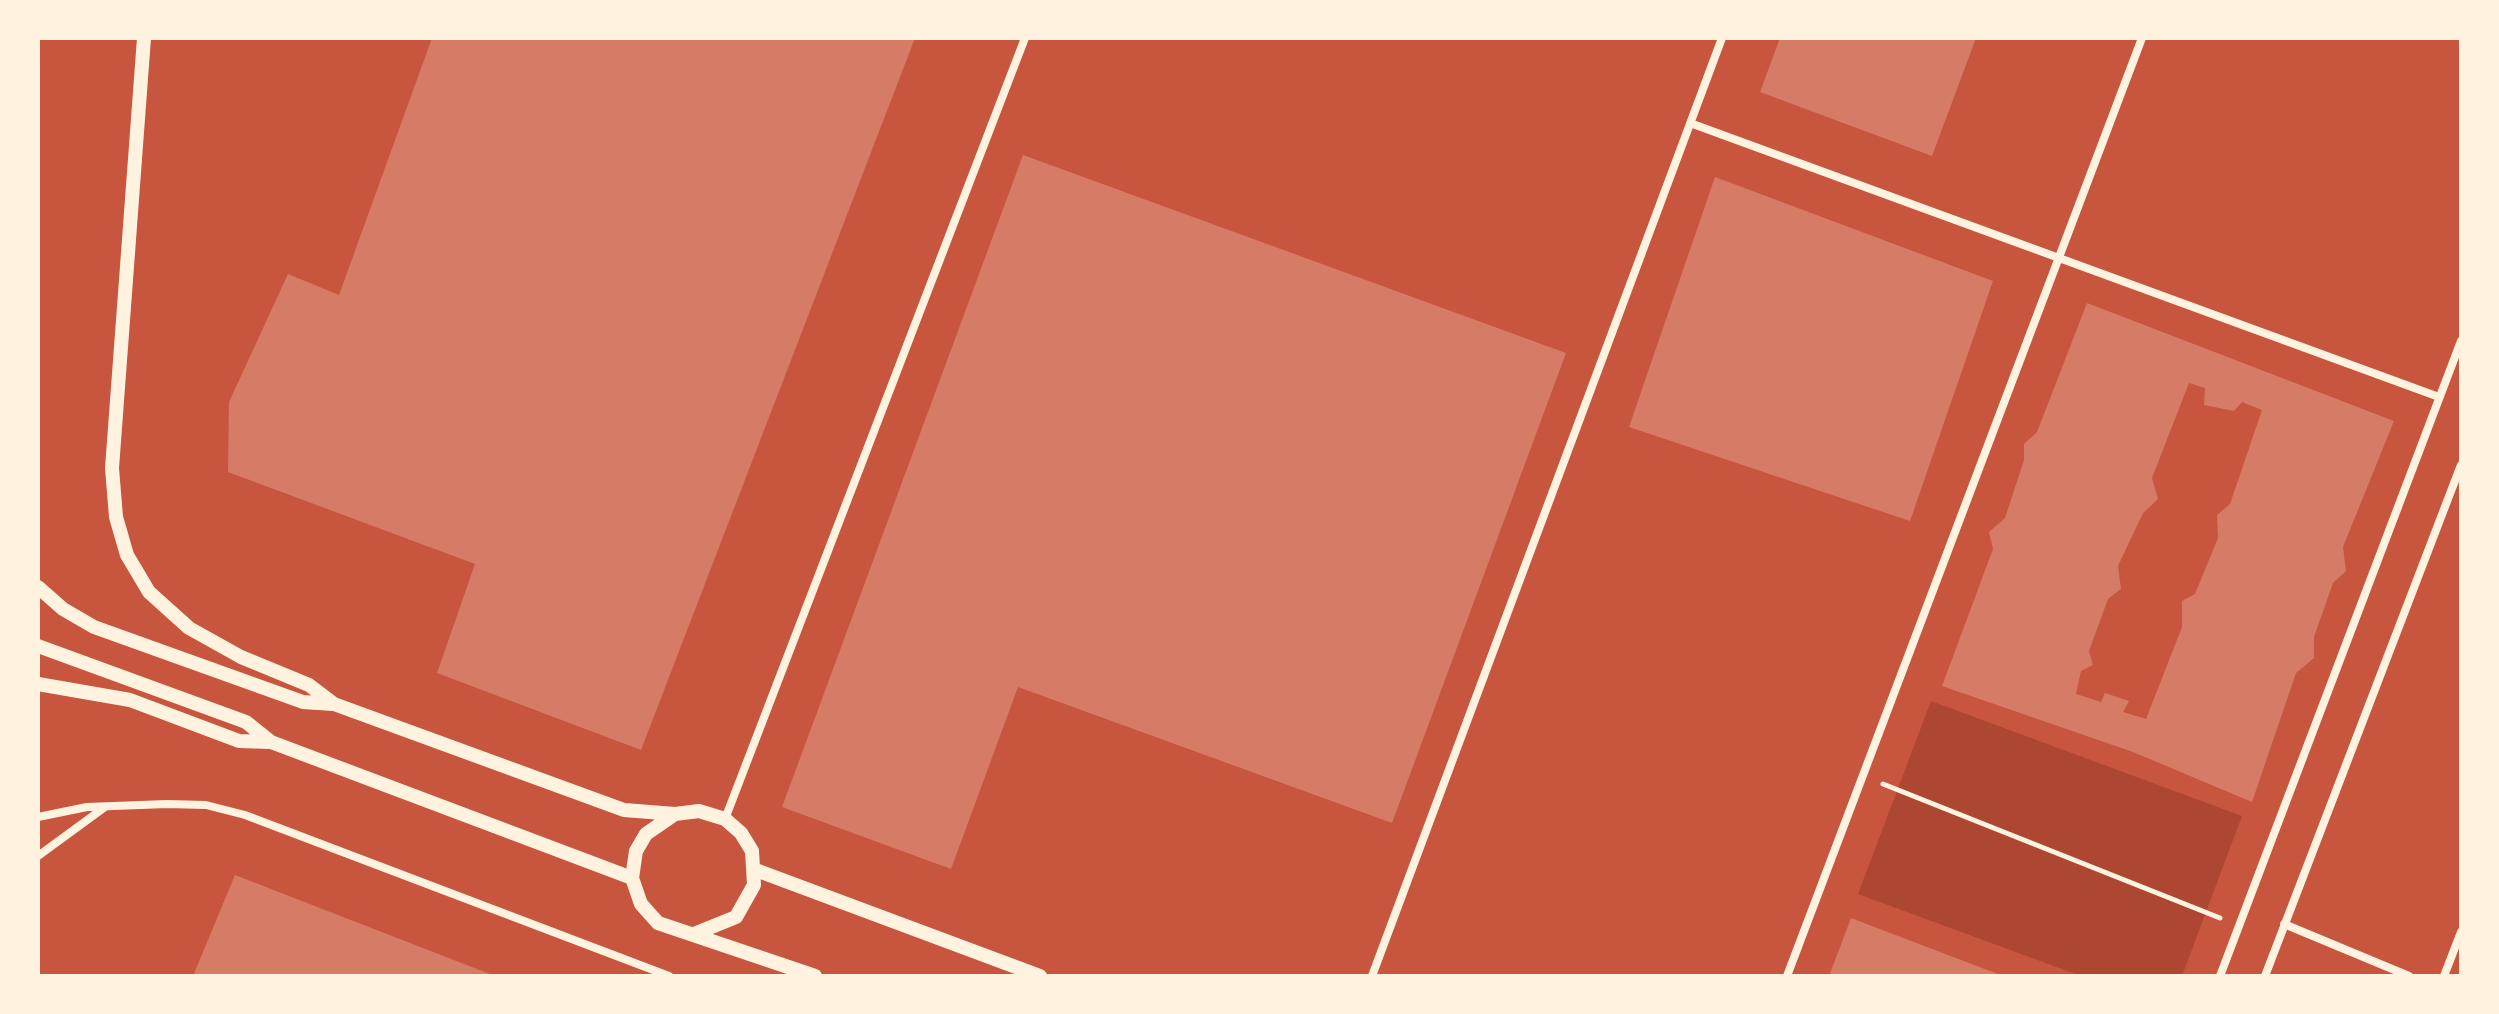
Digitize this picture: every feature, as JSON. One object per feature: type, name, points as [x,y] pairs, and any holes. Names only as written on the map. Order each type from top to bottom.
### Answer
[{"type":"street","points":[[144,38],[112,468],[116,517],[127,555],[149,592],[189,628],[241,657],[309,685],[334,704]]},
{"type":"street","points":[[725,819],[1025,38]]},
{"type":"street","points":[[1372,976],[1722,38]]},
{"type":"street","points":[[1787,976],[2142,38]]},
{"type":"street","points":[[1690,123],[1937,211],[2060,261],[2439,397]]},
{"type":"street","points":[[2220,976],[2461,341]]},
{"type":"street","points":[[2265,976],[2461,465]]},
{"type":"street","points":[[38,587],[63,609],[94,627],[303,702],[334,704],[624,810],[675,814],[699,811],[725,819],[741,833],[752,851],[754,885],[736,917],[694,934]]},
{"type":"street","points":[[38,646],[246,722],[271,742],[632,878]]},
{"type":"street","points":[[38,684],[130,700],[239,741],[271,742]]},
{"type":"street","points":[[38,817],[107,806],[206,805],[245,815],[669,976]]},
{"type":"street","points":[[38,856],[107,806]]},
{"type":"street","points":[[675,814],[646,834],[636,851],[632,878],[641,904],[658,923],[815,976]]},
{"type":"street","points":[[753,869],[1040,976]]},
{"type":"street","points":[[2284,924],[2409,976]]},
{"type":"street","points":[[2444,976],[2461,932]]},
{"type":"path","points":[[1864,776],[2239,926]]},
{"type":"shaded area","points":[[1931,701],[2242,816],[2182,976],[2081,976],[1858,894]]},
{"type":"building","points":[[432,38],[915,38],[641,750],[437,673],[475,564],[228,472],[229,402],[288,274],[339,295]]},
{"type":"building","points":[[1780,38],[1976,38],[1932,156],[1760,92]]},
{"type":"building","points":[[1023,155],[1566,353],[1392,823],[1018,687],[951,869],[782,807]]},
{"type":"building","points":[[1715,177],[1993,281],[1910,521],[1629,427]]},
{"type":"building","points":[[2087,303],[2394,421],[2343,547],[2346,571],[2333,583],[2314,637],[2314,658],[2296,673],[2252,802],[2133,752],[1942,686],[1993,549],[1989,532],[2005,518],[2024,460],[2024,444],[2037,432]],"holes":[[[2189,383],[2205,388],[2204,405],[2234,411],[2242,402],[2262,410],[2230,504],[2217,515],[2218,538],[2195,594],[2182,601],[2182,627],[2146,719],[2123,712],[2129,701],[2105,693],[2101,702],[2076,694],[2081,671],[2093,665],[2089,651],[2108,599],[2121,589],[2118,566],[2143,513],[2158,499],[2152,478]]]},
{"type":"building","points":[[235,875],[495,976],[193,976]]},
{"type":"building","points":[[1851,918],[2003,976],[1829,976]]}]
